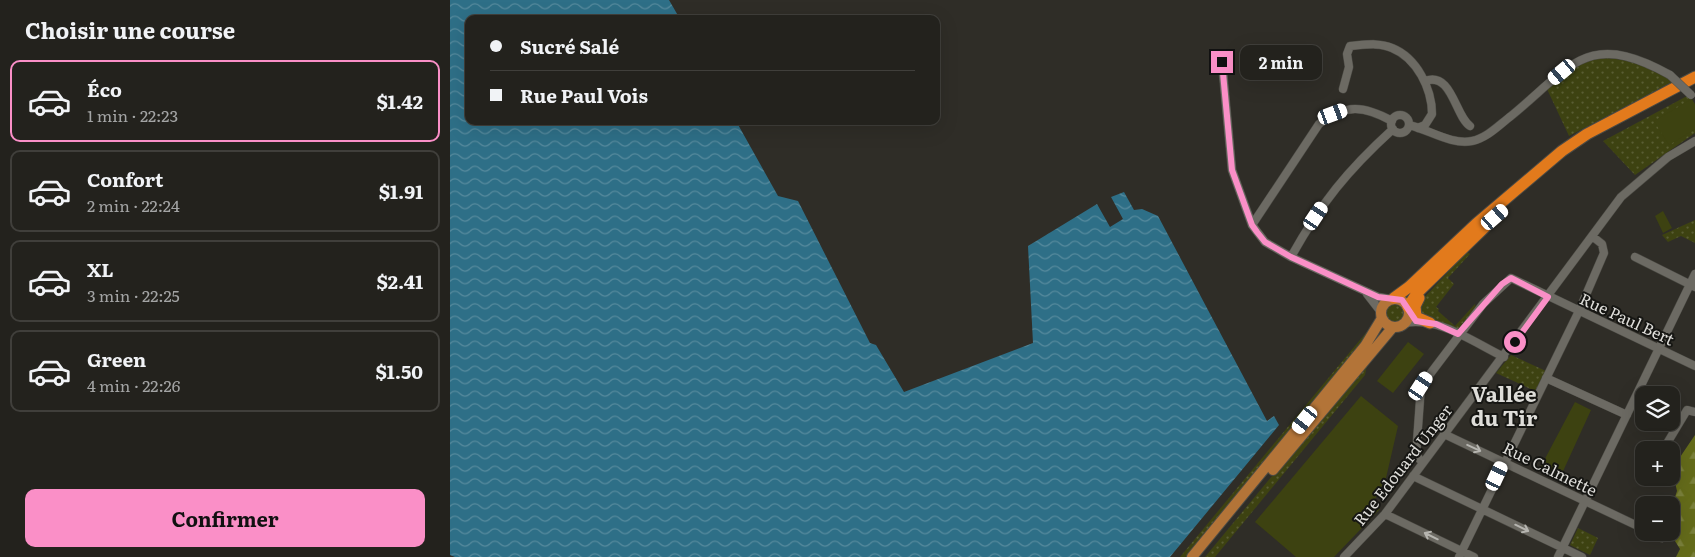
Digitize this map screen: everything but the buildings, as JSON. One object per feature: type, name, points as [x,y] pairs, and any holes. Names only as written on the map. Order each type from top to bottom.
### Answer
[{"type":"highway","points":[[1392,299],[1409,287],[1476,224],[1562,151],[1587,134],[1695,76]]},
{"type":"highway","points":[[1408,308],[1417,292],[1503,210],[1578,147],[1695,82]]},
{"type":"highway","points":[[1430,323],[1416,317],[1415,306],[1418,300],[1503,210]]},
{"type":"main road","points":[[1200,557],[1393,327],[1405,323],[1409,317],[1408,308],[1402,300],[1392,299],[1384,304],[1381,315],[1365,346]]},
{"type":"main road","points":[[1192,557],[1365,346],[1374,329],[1376,317],[1374,301]]},
{"type":"main road","points":[[1381,315],[1386,324],[1393,327]]},
{"type":"street","points":[[1343,89],[1349,67],[1347,54],[1350,46],[1364,44],[1392,48],[1410,60],[1425,81],[1432,114],[1426,124],[1418,128]]},
{"type":"street","points":[[1410,125],[1456,141],[1473,141],[1490,133],[1570,64],[1592,55],[1632,57],[1670,75],[1693,98]]},
{"type":"street","points":[[1222,62],[1232,170],[1252,225],[1265,242],[1291,257],[1378,297],[1392,299]]},
{"type":"street","points":[[1425,81],[1435,80],[1450,90],[1464,122],[1470,126]]},
{"type":"street","points":[[1252,225],[1319,124],[1333,114],[1347,109],[1359,108],[1370,111],[1392,125],[1401,133],[1407,131],[1410,125],[1408,119],[1401,115],[1395,116],[1392,125],[1358,160],[1341,181],[1308,228],[1291,257]]},
{"type":"street","name":"Rue Edouard Unger","points":[[1344,557],[1385,514],[1621,197],[1668,157],[1695,141]]},
{"type":"street","points":[[1460,554],[1579,311],[1600,262],[1605,248],[1592,236]]},
{"type":"street","points":[[1635,257],[1692,286]]},
{"type":"street","points":[[1558,557],[1658,348],[1692,286],[1695,274]]},
{"type":"street","name":"Rue Paul Bert","points":[[1458,334],[1483,304],[1511,278],[1695,366]]},
{"type":"street","points":[[1362,289],[1374,301],[1381,315]]},
{"type":"street","points":[[1408,308],[1416,321]]},
{"type":"street","points":[[1405,323],[1416,321],[1430,323],[1504,356]]},
{"type":"street","points":[[1422,462],[1416,455],[1421,386],[1458,334]]},
{"type":"street","points":[[1546,378],[1627,415]]},
{"type":"street","points":[[1669,441],[1687,410],[1695,412]]},
{"type":"street","name":"Rue Calmette","points":[[1444,434],[1635,525]]},
{"type":"street","points":[[1413,476],[1582,557]]},
{"type":"street","points":[[1385,514],[1460,554],[1474,557]]},
{"type":"green space","points":[[1596,57],[1616,59],[1646,66],[1672,82],[1569,136],[1547,89],[1574,65]]},
{"type":"green space","points":[[1687,96],[1695,104],[1695,133],[1635,175],[1603,141]]},
{"type":"green space","points":[[1692,99],[1695,105],[1695,129],[1669,145],[1654,121]]},
{"type":"green space","points":[[1663,211],[1672,228],[1663,233],[1655,216]]},
{"type":"green space","points":[[1695,220],[1695,243],[1681,236],[1668,242],[1662,235]]},
{"type":"green space","points":[[1467,252],[1470,254],[1448,278],[1454,284],[1436,307],[1455,326],[1475,304],[1476,308],[1457,330],[1418,315],[1419,303]]},
{"type":"green space","points":[[1395,302],[1402,305],[1405,312],[1402,319],[1395,322],[1388,319],[1385,312],[1388,305]]},
{"type":"green space","points":[[1369,329],[1372,331],[1285,441],[1187,557],[1180,557]]},
{"type":"green space","points":[[1408,342],[1424,354],[1393,393],[1377,381]]},
{"type":"green space","points":[[1511,355],[1546,371],[1535,391],[1496,373]]},
{"type":"green space","points":[[1368,360],[1365,375],[1215,557],[1205,557]]},
{"type":"green space","points":[[1361,396],[1398,426],[1386,478],[1373,503],[1380,509],[1334,557],[1296,557],[1255,522]]},
{"type":"green space","points":[[1575,402],[1591,410],[1559,480],[1539,470]]},
{"type":"green space","points":[[1695,435],[1695,557],[1676,557],[1680,549],[1675,541],[1680,541],[1680,496],[1675,496],[1676,486],[1680,486],[1680,457]]},
{"type":"green space","points":[[1578,528],[1598,538],[1590,555],[1570,545]]},
{"type":"water","points":[[450,0],[669,0],[678,15],[465,15],[465,125],[738,125],[778,196],[798,201],[870,343],[876,345],[904,392],[1033,343],[1028,246],[1097,204],[1110,227],[1123,219],[1111,197],[1124,192],[1134,210],[1142,209],[1158,216],[1267,421],[1274,416],[1279,425],[1170,557],[455,557],[450,555]]},
{"type":"district","name":"Vallée du Tir","points":[[1504,407]]},
{"type":"route","points":[[1222,62],[1232,170],[1252,225],[1265,242],[1291,257],[1378,297],[1402,300],[1407,304],[1411,315],[1416,321],[1436,324],[1458,334],[1502,284],[1511,278],[1517,280],[1548,297],[1515,342]]}]
